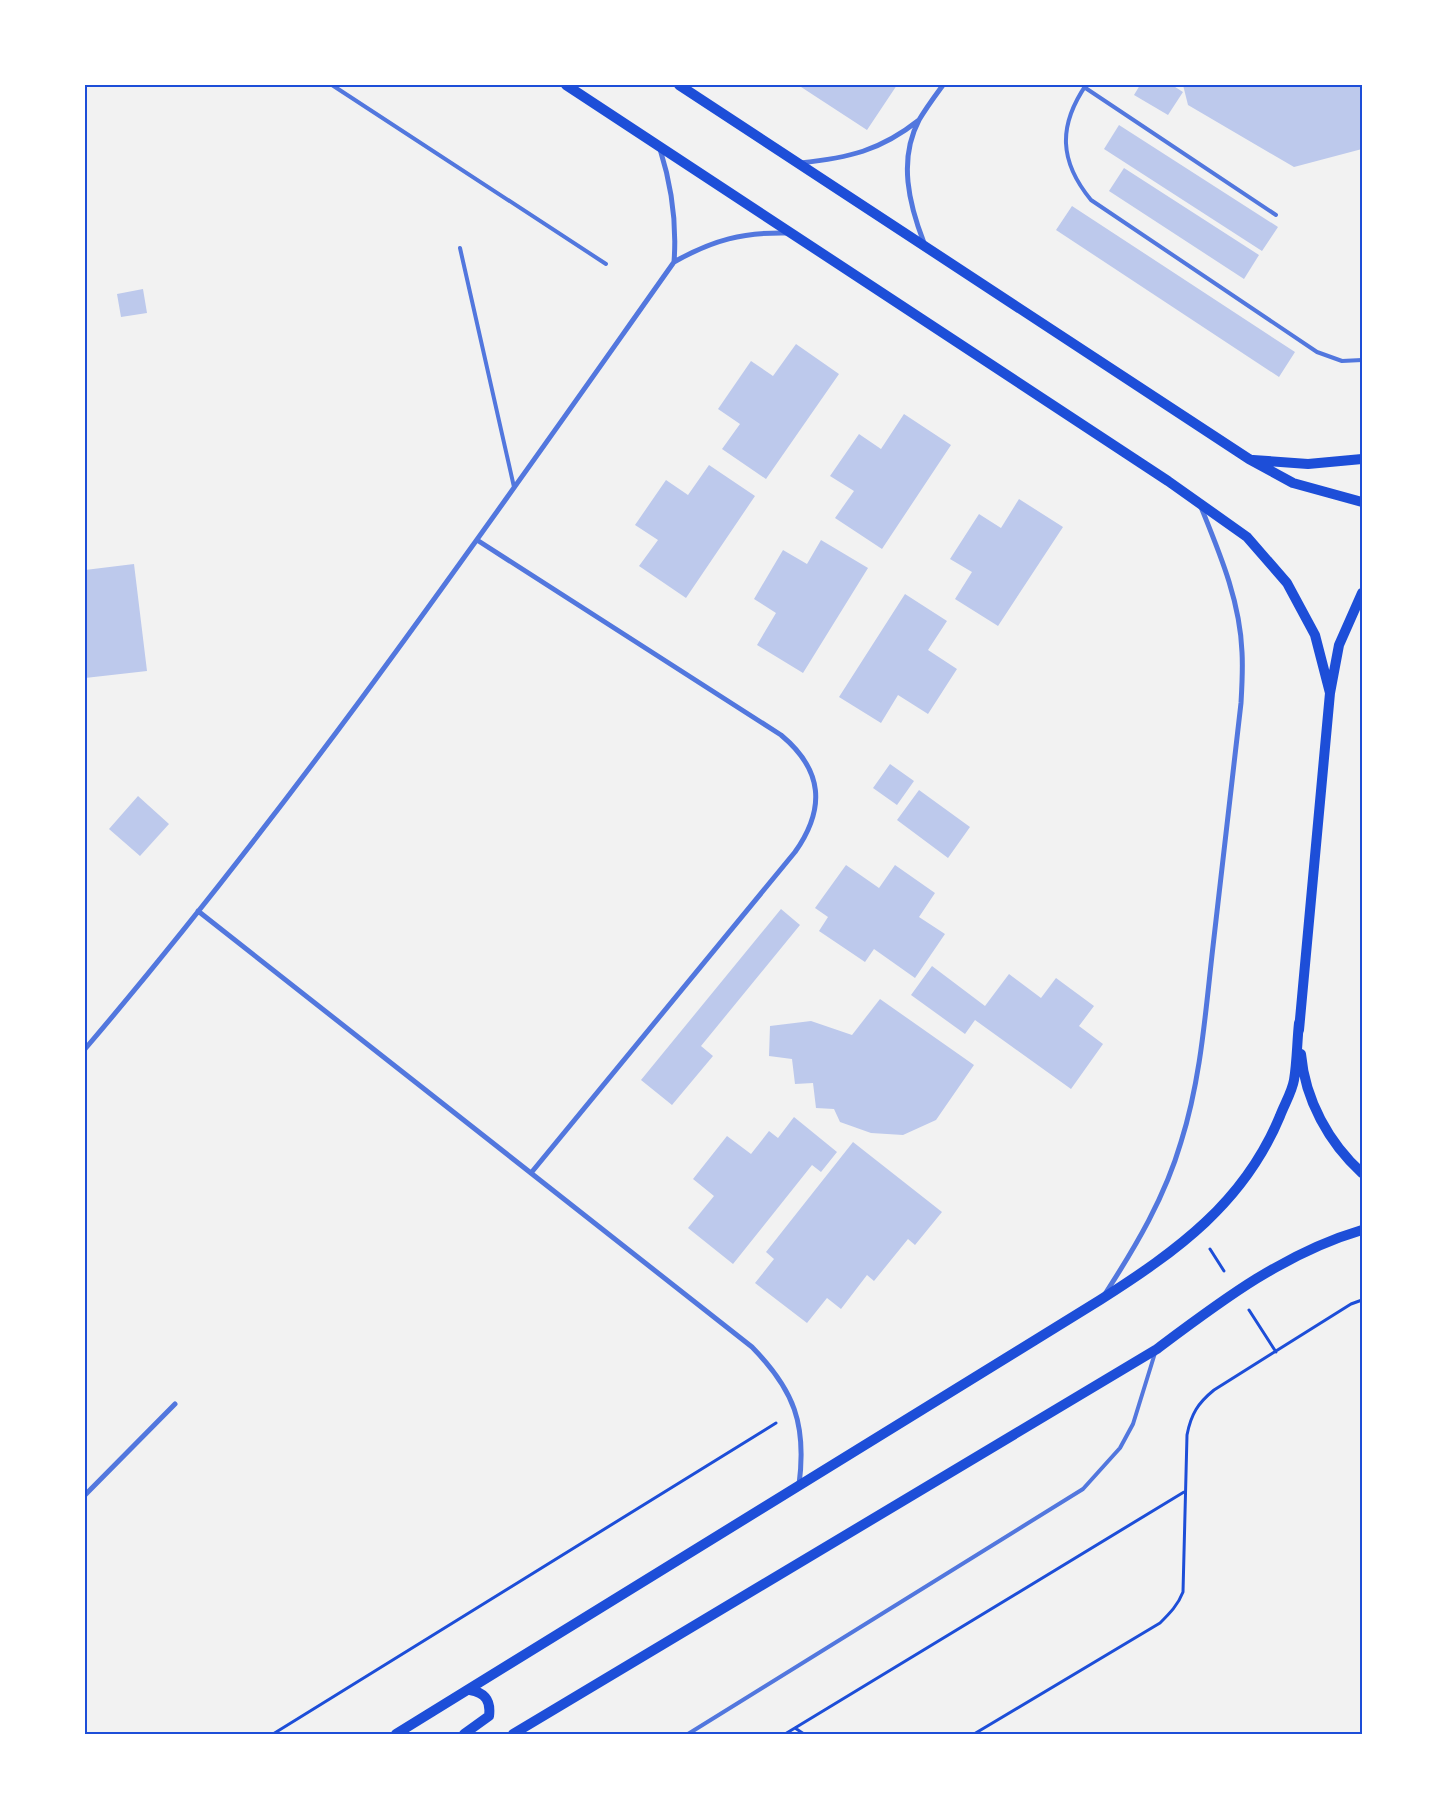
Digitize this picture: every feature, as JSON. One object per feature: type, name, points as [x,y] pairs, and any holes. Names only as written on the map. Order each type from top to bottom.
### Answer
[{"type":"main road","points":[[566,85],[1199,502],[1247,537],[1287,582],[1315,635],[1330,693]]},
{"type":"main road","points":[[679,85],[796,164],[1249,460],[1293,483],[1362,502]]},
{"type":"main road","points":[[1249,460],[1308,464],[1362,459]]},
{"type":"main road","points":[[396,1734],[799,1488],[1152,1267],[1199,1231],[1239,1187],[1271,1137],[1294,1082],[1330,693],[1338,645],[1362,594]]},
{"type":"main road","points":[[1298,1024],[1302,1071],[1318,1117],[1344,1157],[1362,1173]]},
{"type":"main road","points":[[513,1734],[1157,1349],[1236,1290],[1285,1261],[1328,1240],[1362,1230]]},
{"type":"main road","points":[[464,1734],[482,1724],[489,1716],[490,1707],[487,1697],[480,1692],[470,1690]]},
{"type":"street","points":[[926,248],[909,196],[907,171],[910,144],[919,120],[943,85]]},
{"type":"street","points":[[796,164],[850,156],[875,148],[898,136],[919,120]]},
{"type":"street","points":[[659,146],[674,203],[676,232],[674,262]]},
{"type":"street","points":[[85,1048],[198,911],[355,710],[674,262],[701,247],[730,237],[760,232],[790,233]]},
{"type":"street","points":[[1100,1300],[1134,1249],[1161,1197],[1181,1142],[1196,1085],[1204,1028],[1241,702],[1242,652],[1235,600],[1219,551],[1199,502]]},
{"type":"street","points":[[477,540],[781,735],[798,749],[810,768],[816,790],[815,812],[808,833],[795,852],[531,1173]]},
{"type":"street","points":[[198,911],[752,1347],[774,1369],[790,1396],[800,1426],[803,1457],[799,1488]]},
{"type":"street","points":[[85,1495],[175,1404]]},
{"type":"lane","points":[[332,85],[606,264]]},
{"type":"lane","points":[[1276,215],[1085,86],[1073,105],[1067,124],[1065,145],[1072,172],[1078,184],[1091,200],[1318,352],[1342,361],[1362,360]]},
{"type":"lane","points":[[460,248],[514,487]]},
{"type":"lane","points":[[688,1734],[1060,1506],[1083,1489],[1120,1448],[1133,1424],[1157,1349]]},
{"type":"path","points":[[974,1734],[1160,1622],[1175,1607],[1183,1592],[1184,1580],[1187,1435],[1191,1417],[1200,1402],[1214,1390],[1352,1304],[1362,1300]]},
{"type":"path","points":[[273,1734],[795,1412]]},
{"type":"path","points":[[786,1734],[1185,1492]]},
{"type":"path","points":[[795,1728],[804,1734]]},
{"type":"building","points":[[798,85],[897,85],[867,130]]},
{"type":"building","points":[[1140,85],[1172,85],[1183,92],[1168,115],[1134,95]]},
{"type":"building","points":[[1183,85],[1362,85],[1362,149],[1294,167],[1188,105]]},
{"type":"building","points":[[1119,125],[1278,227],[1262,251],[1104,149]]},
{"type":"building","points":[[1124,168],[1259,255],[1244,279],[1109,191]]},
{"type":"building","points":[[1072,206],[1295,352],[1279,377],[1056,230]]},
{"type":"building","points":[[143,289],[147,313],[121,317],[117,294]]},
{"type":"building","points":[[796,344],[839,374],[766,479],[722,449],[740,424],[718,409],[751,361],[773,376]]},
{"type":"building","points":[[904,414],[951,445],[882,549],[835,518],[854,491],[830,476],[859,434],[881,449]]},
{"type":"building","points":[[709,465],[755,496],[686,598],[639,566],[658,540],[635,525],[666,480],[688,495]]},
{"type":"building","points":[[1019,499],[1063,527],[998,626],[955,599],[972,572],[950,559],[979,514],[1001,528]]},
{"type":"building","points":[[821,540],[868,568],[803,673],[757,645],[776,613],[754,599],[783,550],[807,564]]},
{"type":"building","points":[[134,564],[147,671],[85,678],[85,570]]},
{"type":"building","points":[[905,594],[947,621],[928,650],[957,669],[928,714],[898,695],[881,723],[839,697]]},
{"type":"building","points":[[890,764],[914,781],[897,805],[873,788]]},
{"type":"building","points":[[919,790],[970,827],[948,858],[897,820]]},
{"type":"building","points":[[138,796],[169,824],[140,856],[109,829]]},
{"type":"building","points":[[846,865],[879,888],[895,865],[935,893],[919,917],[945,934],[915,978],[874,949],[865,962],[819,931],[828,917],[815,908]]},
{"type":"building","points":[[781,909],[800,925],[701,1046],[713,1056],[672,1105],[641,1080]]},
{"type":"building","points":[[932,966],[985,1006],[1009,974],[1041,998],[1056,978],[1094,1006],[1079,1026],[1103,1044],[1071,1089],[975,1020],[965,1034],[911,995]]},
{"type":"building","points":[[880,999],[974,1065],[936,1120],[903,1135],[871,1133],[840,1122],[834,1109],[816,1108],[813,1083],[795,1084],[792,1059],[769,1056],[770,1026],[811,1021],[852,1035]]},
{"type":"building","points":[[794,1117],[837,1152],[821,1172],[812,1165],[733,1264],[688,1228],[714,1196],[693,1179],[727,1136],[751,1154],[769,1131],[778,1138]]},
{"type":"building","points":[[853,1142],[942,1212],[915,1245],[908,1239],[874,1281],[867,1275],[841,1309],[827,1298],[807,1323],[755,1283],[774,1259],[766,1252]]}]
